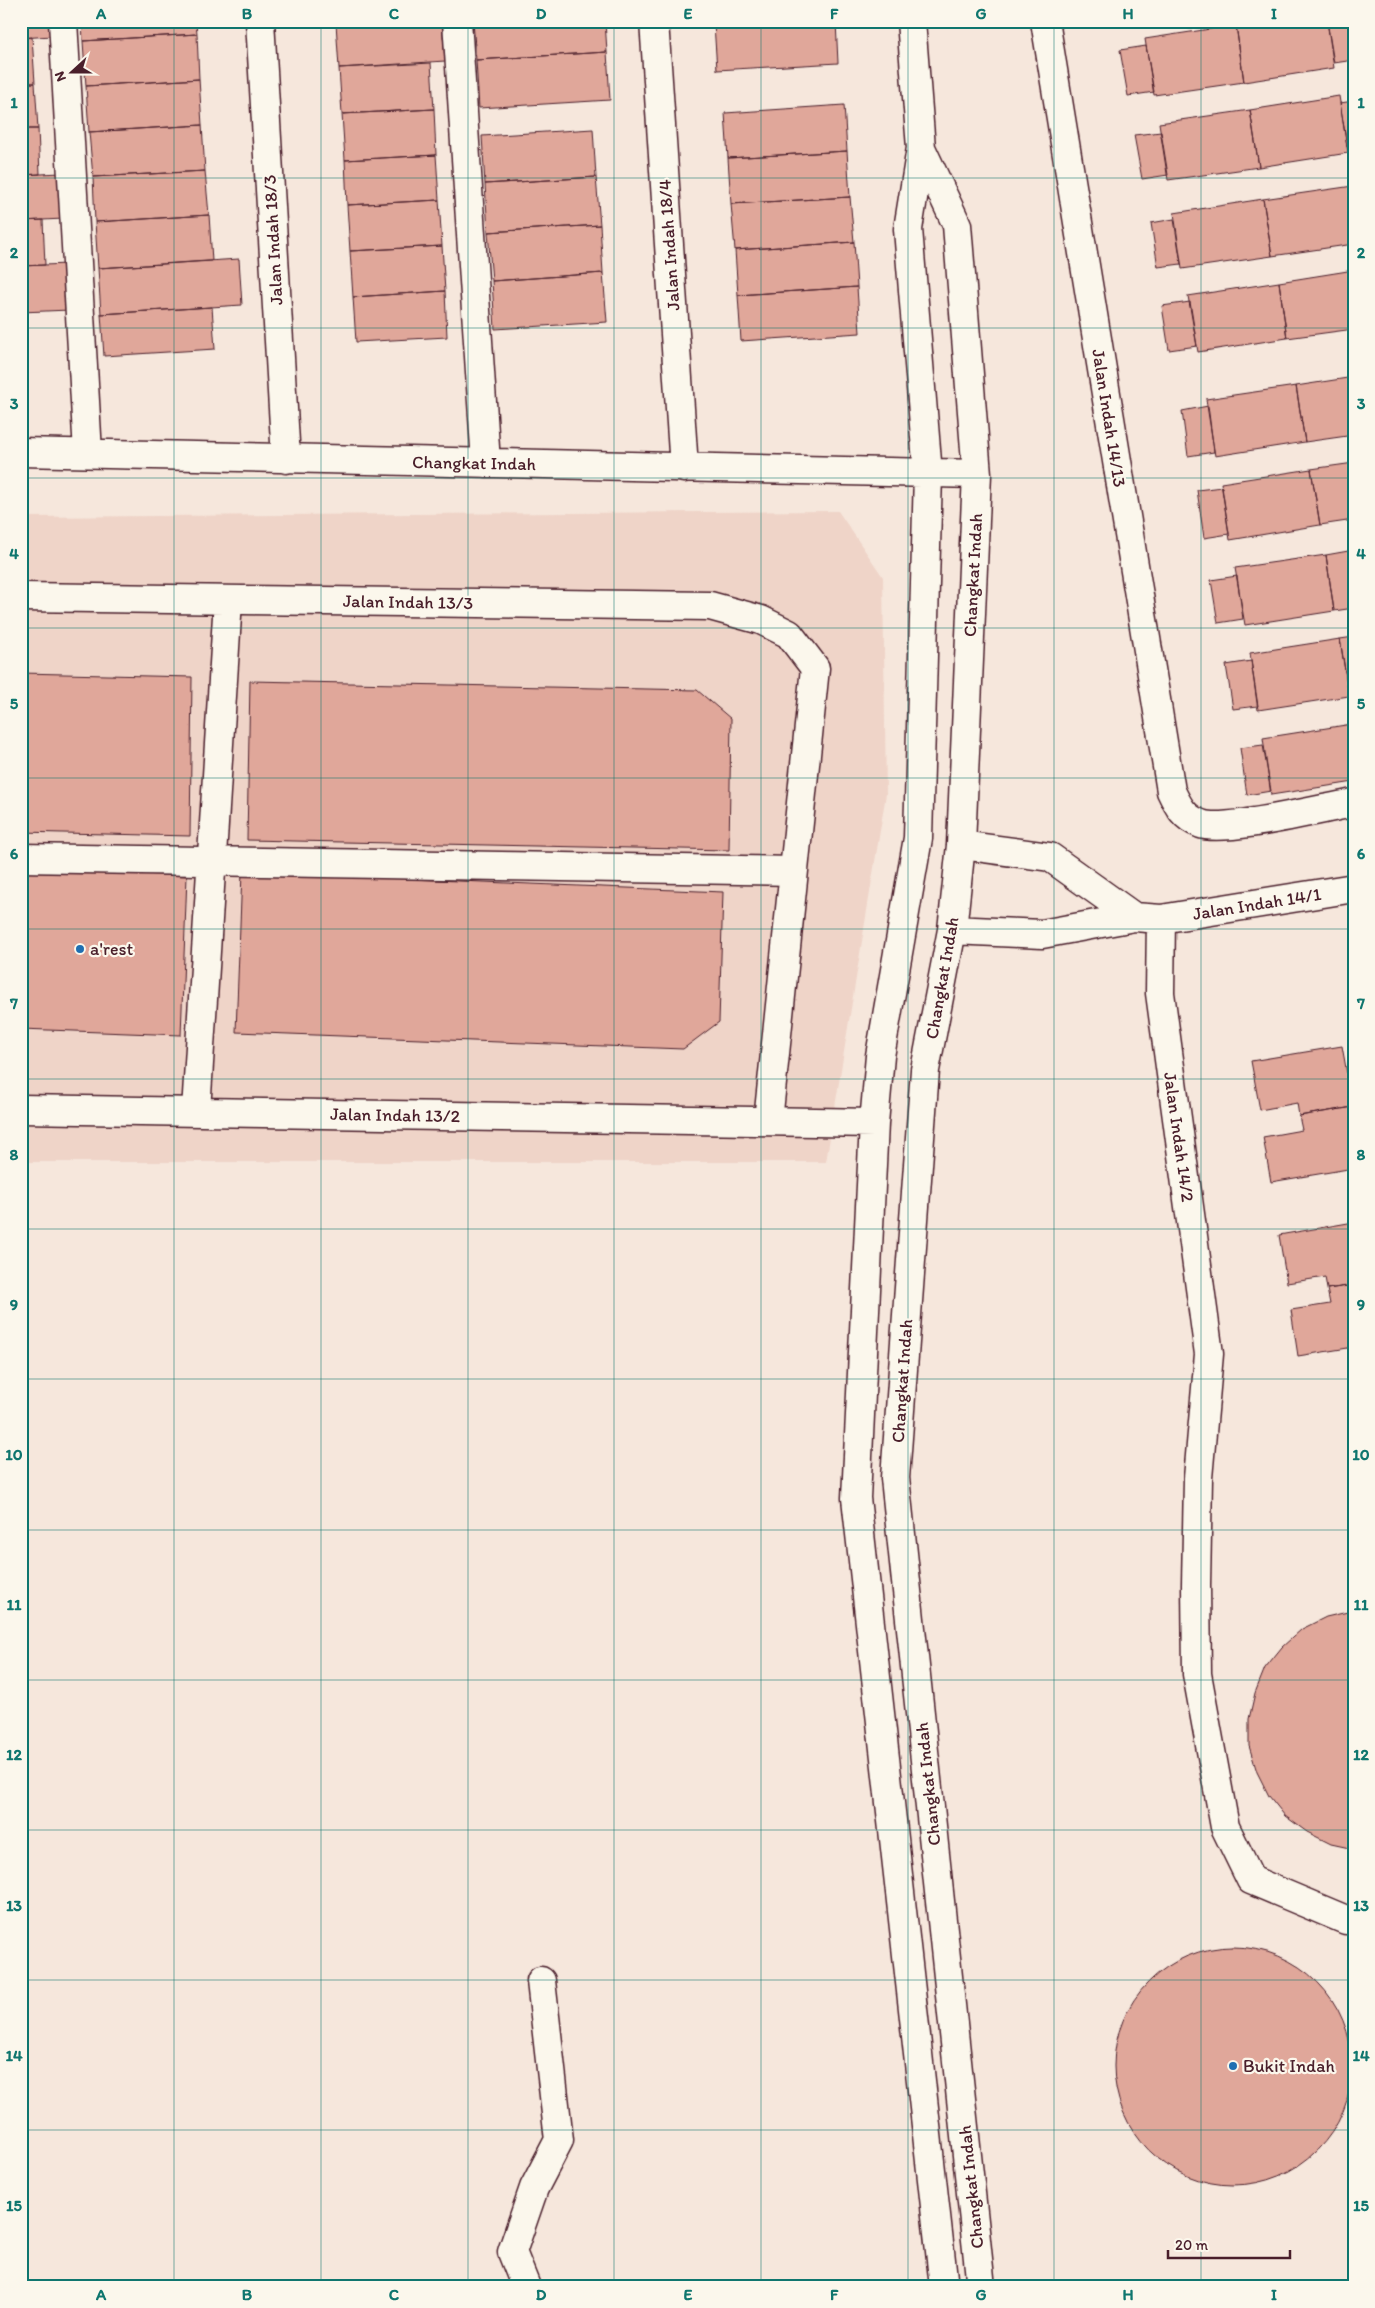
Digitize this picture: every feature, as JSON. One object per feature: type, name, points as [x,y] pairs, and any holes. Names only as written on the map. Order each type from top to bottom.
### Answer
[{"type":"street","points":[[63,21],[88,453]]},
{"type":"street","name":"Jalan Indah 18/3","points":[[260,21],[286,459]]},
{"type":"street","points":[[456,21],[486,463]]},
{"type":"street","name":"Jalan Indah 18/4","points":[[654,21],[684,468]]},
{"type":"street","name":"Changkat Indah","points":[[911,21],[920,148],[908,229],[928,474],[918,838],[880,1056],[874,1123],[856,1498],[944,2287]]},
{"type":"street","name":"Jalan Indah 14/13","points":[[1045,21],[1171,791],[1181,812],[1201,825],[1229,826],[1354,803]]},
{"type":"street","name":"Changkat Indah","points":[[920,148],[957,225],[977,474],[961,845],[952,930],[925,1070],[895,1478],[981,2287]]},
{"type":"street","name":"Changkat Indah","points":[[21,452],[977,474]]},
{"type":"street","name":"Jalan Indah 13/3","points":[[21,597],[710,606],[761,620],[789,634],[816,668],[794,871]]},
{"type":"street","points":[[196,1112],[228,600]]},
{"type":"street","points":[[961,845],[1050,857],[1134,917]]},
{"type":"street","points":[[21,858],[794,871],[768,1121]]},
{"type":"street","name":"Jalan Indah 14/1","points":[[952,930],[1042,934],[1134,917],[1161,919],[1354,888]]},
{"type":"street","name":"Jalan Indah 14/2","points":[[1161,919],[1160,993],[1209,1354],[1198,1478],[1197,1674],[1225,1827],[1251,1880],[1346,1920]]},
{"type":"street","name":"Jalan Indah 13/2","points":[[21,1109],[874,1123]]},
{"type":"street","points":[[526,2287],[512,2252],[534,2188],[559,2140],[541,1981]]},
{"type":"shaded area","points":[[838,511],[883,577],[886,794],[826,1162],[21,1162],[21,517]]},
{"type":"building","points":[[21,21],[51,21],[52,36],[21,38]]},
{"type":"building","points":[[82,21],[196,21],[197,34],[83,41]]},
{"type":"building","points":[[442,21],[445,61],[339,68],[336,23]]},
{"type":"building","points":[[473,21],[605,21],[607,52],[476,60]]},
{"type":"building","points":[[714,21],[753,21],[714,24]]},
{"type":"building","points":[[753,21],[836,21],[838,63],[717,70],[714,24]]},
{"type":"building","points":[[1262,21],[1327,21],[1334,68],[1244,82],[1236,25]]},
{"type":"building","points":[[1327,21],[1351,21],[1354,60],[1334,63]]},
{"type":"building","points":[[1236,25],[1244,82],[1154,95],[1145,39]]},
{"type":"building","points":[[197,34],[199,79],[86,86],[83,41]]},
{"type":"building","points":[[32,37],[35,83],[21,83],[21,38]]},
{"type":"building","points":[[1146,46],[1154,92],[1128,96],[1120,50]]},
{"type":"building","points":[[607,52],[610,100],[479,108],[476,60]]},
{"type":"building","points":[[431,63],[434,109],[342,114],[339,68]]},
{"type":"building","points":[[199,79],[202,125],[89,132],[86,86]]},
{"type":"building","points":[[21,83],[35,83],[38,129],[21,129]]},
{"type":"building","points":[[1339,96],[1348,153],[1259,167],[1250,110]]},
{"type":"building","points":[[1354,101],[1354,146],[1347,147],[1340,103]]},
{"type":"building","points":[[844,105],[847,151],[728,158],[725,113]]},
{"type":"building","points":[[434,109],[436,155],[345,160],[342,114]]},
{"type":"building","points":[[1250,110],[1259,167],[1168,180],[1159,123]]},
{"type":"building","points":[[202,125],[205,171],[93,177],[89,132]]},
{"type":"building","points":[[21,129],[38,129],[40,174],[21,175]]},
{"type":"building","points":[[593,129],[596,177],[485,184],[482,136]]},
{"type":"building","points":[[1161,132],[1168,175],[1142,179],[1134,135]]},
{"type":"building","points":[[847,151],[850,197],[731,204],[728,158]]},
{"type":"building","points":[[436,155],[439,200],[347,205],[345,160]]},
{"type":"building","points":[[205,171],[209,215],[95,222],[93,177]]},
{"type":"building","points":[[61,173],[64,219],[21,221],[21,175]]},
{"type":"building","points":[[596,177],[600,225],[488,232],[485,184]]},
{"type":"building","points":[[1353,186],[1354,244],[1272,256],[1263,199]]},
{"type":"building","points":[[850,197],[854,242],[735,250],[731,204]]},
{"type":"building","points":[[1263,199],[1272,256],[1182,269],[1174,213]]},
{"type":"building","points":[[439,200],[442,246],[350,251],[347,205]]},
{"type":"building","points":[[209,215],[212,261],[98,268],[95,222]]},
{"type":"building","points":[[1174,219],[1181,264],[1158,267],[1151,223]]},
{"type":"building","points":[[43,220],[45,265],[21,266],[21,221]]},
{"type":"building","points":[[600,225],[603,273],[492,281],[488,232]]},
{"type":"building","points":[[854,242],[857,287],[738,295],[735,250]]},
{"type":"building","points":[[442,246],[445,291],[353,297],[350,251]]},
{"type":"building","points":[[239,259],[242,305],[101,314],[98,268]]},
{"type":"building","points":[[68,264],[70,310],[21,312],[21,266]]},
{"type":"building","points":[[1354,270],[1354,329],[1287,338],[1279,282]]},
{"type":"building","points":[[603,273],[607,322],[495,329],[492,281]]},
{"type":"building","points":[[1279,282],[1287,338],[1198,352],[1188,296]]},
{"type":"building","points":[[857,287],[860,333],[741,341],[738,295]]},
{"type":"building","points":[[445,291],[447,337],[356,342],[353,297]]},
{"type":"building","points":[[1190,302],[1197,346],[1169,350],[1162,306]]},
{"type":"building","points":[[212,307],[215,349],[104,356],[101,314]]},
{"type":"building","points":[[1354,377],[1354,435],[1305,442],[1296,386]]},
{"type":"building","points":[[1296,386],[1305,442],[1215,456],[1206,399]]},
{"type":"building","points":[[1208,406],[1214,452],[1188,456],[1182,411]]},
{"type":"building","points":[[1354,463],[1354,520],[1320,525],[1311,469]]},
{"type":"building","points":[[1311,469],[1320,525],[1230,540],[1221,483]]},
{"type":"building","points":[[1222,487],[1229,534],[1204,538],[1197,490]]},
{"type":"building","points":[[1354,550],[1354,608],[1334,611],[1326,555]]},
{"type":"building","points":[[1326,555],[1334,611],[1245,625],[1235,568]]},
{"type":"building","points":[[1237,576],[1243,619],[1218,623],[1211,580]]},
{"type":"building","points":[[1354,637],[1354,695],[1349,696],[1340,639]]},
{"type":"building","points":[[1340,639],[1349,696],[1258,710],[1250,653]]},
{"type":"building","points":[[1251,661],[1258,706],[1233,709],[1226,665]]},
{"type":"building","points":[[21,673],[192,677],[190,836],[21,832]]},
{"type":"building","points":[[250,681],[697,690],[731,719],[729,850],[247,840]]},
{"type":"building","points":[[1352,724],[1354,782],[1271,795],[1263,738]]},
{"type":"building","points":[[1263,745],[1271,791],[1247,795],[1240,748]]},
{"type":"building","points":[[21,869],[187,876],[181,1035],[21,1029]]},
{"type":"building","points":[[242,872],[723,892],[719,1022],[683,1049],[236,1032]]},
{"type":"building","points":[[1342,1046],[1353,1107],[1299,1116],[1297,1103],[1260,1110],[1251,1061]]},
{"type":"building","points":[[1353,1107],[1354,1168],[1271,1182],[1263,1137],[1302,1130],[1299,1116]]},
{"type":"building","points":[[1354,1222],[1354,1285],[1327,1289],[1325,1277],[1287,1283],[1279,1235]]},
{"type":"building","points":[[1354,1285],[1354,1347],[1298,1356],[1291,1310],[1330,1304],[1327,1289]]},
{"type":"building","points":[[1354,1611],[1354,1849],[1331,1844],[1307,1832],[1285,1816],[1269,1796],[1257,1772],[1249,1746],[1249,1719],[1255,1693],[1265,1668],[1282,1647],[1302,1629],[1326,1617]]},
{"type":"building","name":"Bukit Indah","points":[[1221,1947],[1245,1947],[1268,1952],[1289,1961],[1309,1974],[1325,1990],[1338,2010],[1347,2031],[1352,2054],[1350,2089],[1343,2112],[1325,2142],[1309,2158],[1289,2171],[1268,2180],[1245,2185],[1221,2185],[1198,2180],[1177,2171],[1157,2158],[1141,2142],[1128,2122],[1119,2101],[1114,2078],[1114,2054],[1119,2031],[1128,2010],[1141,1990],[1157,1974],[1177,1961],[1198,1952]]},
{"type":"place","name":"a'rest","points":[[80,949]]},
{"type":"place","name":"Bukit Indah","points":[[1233,2066]]}]
